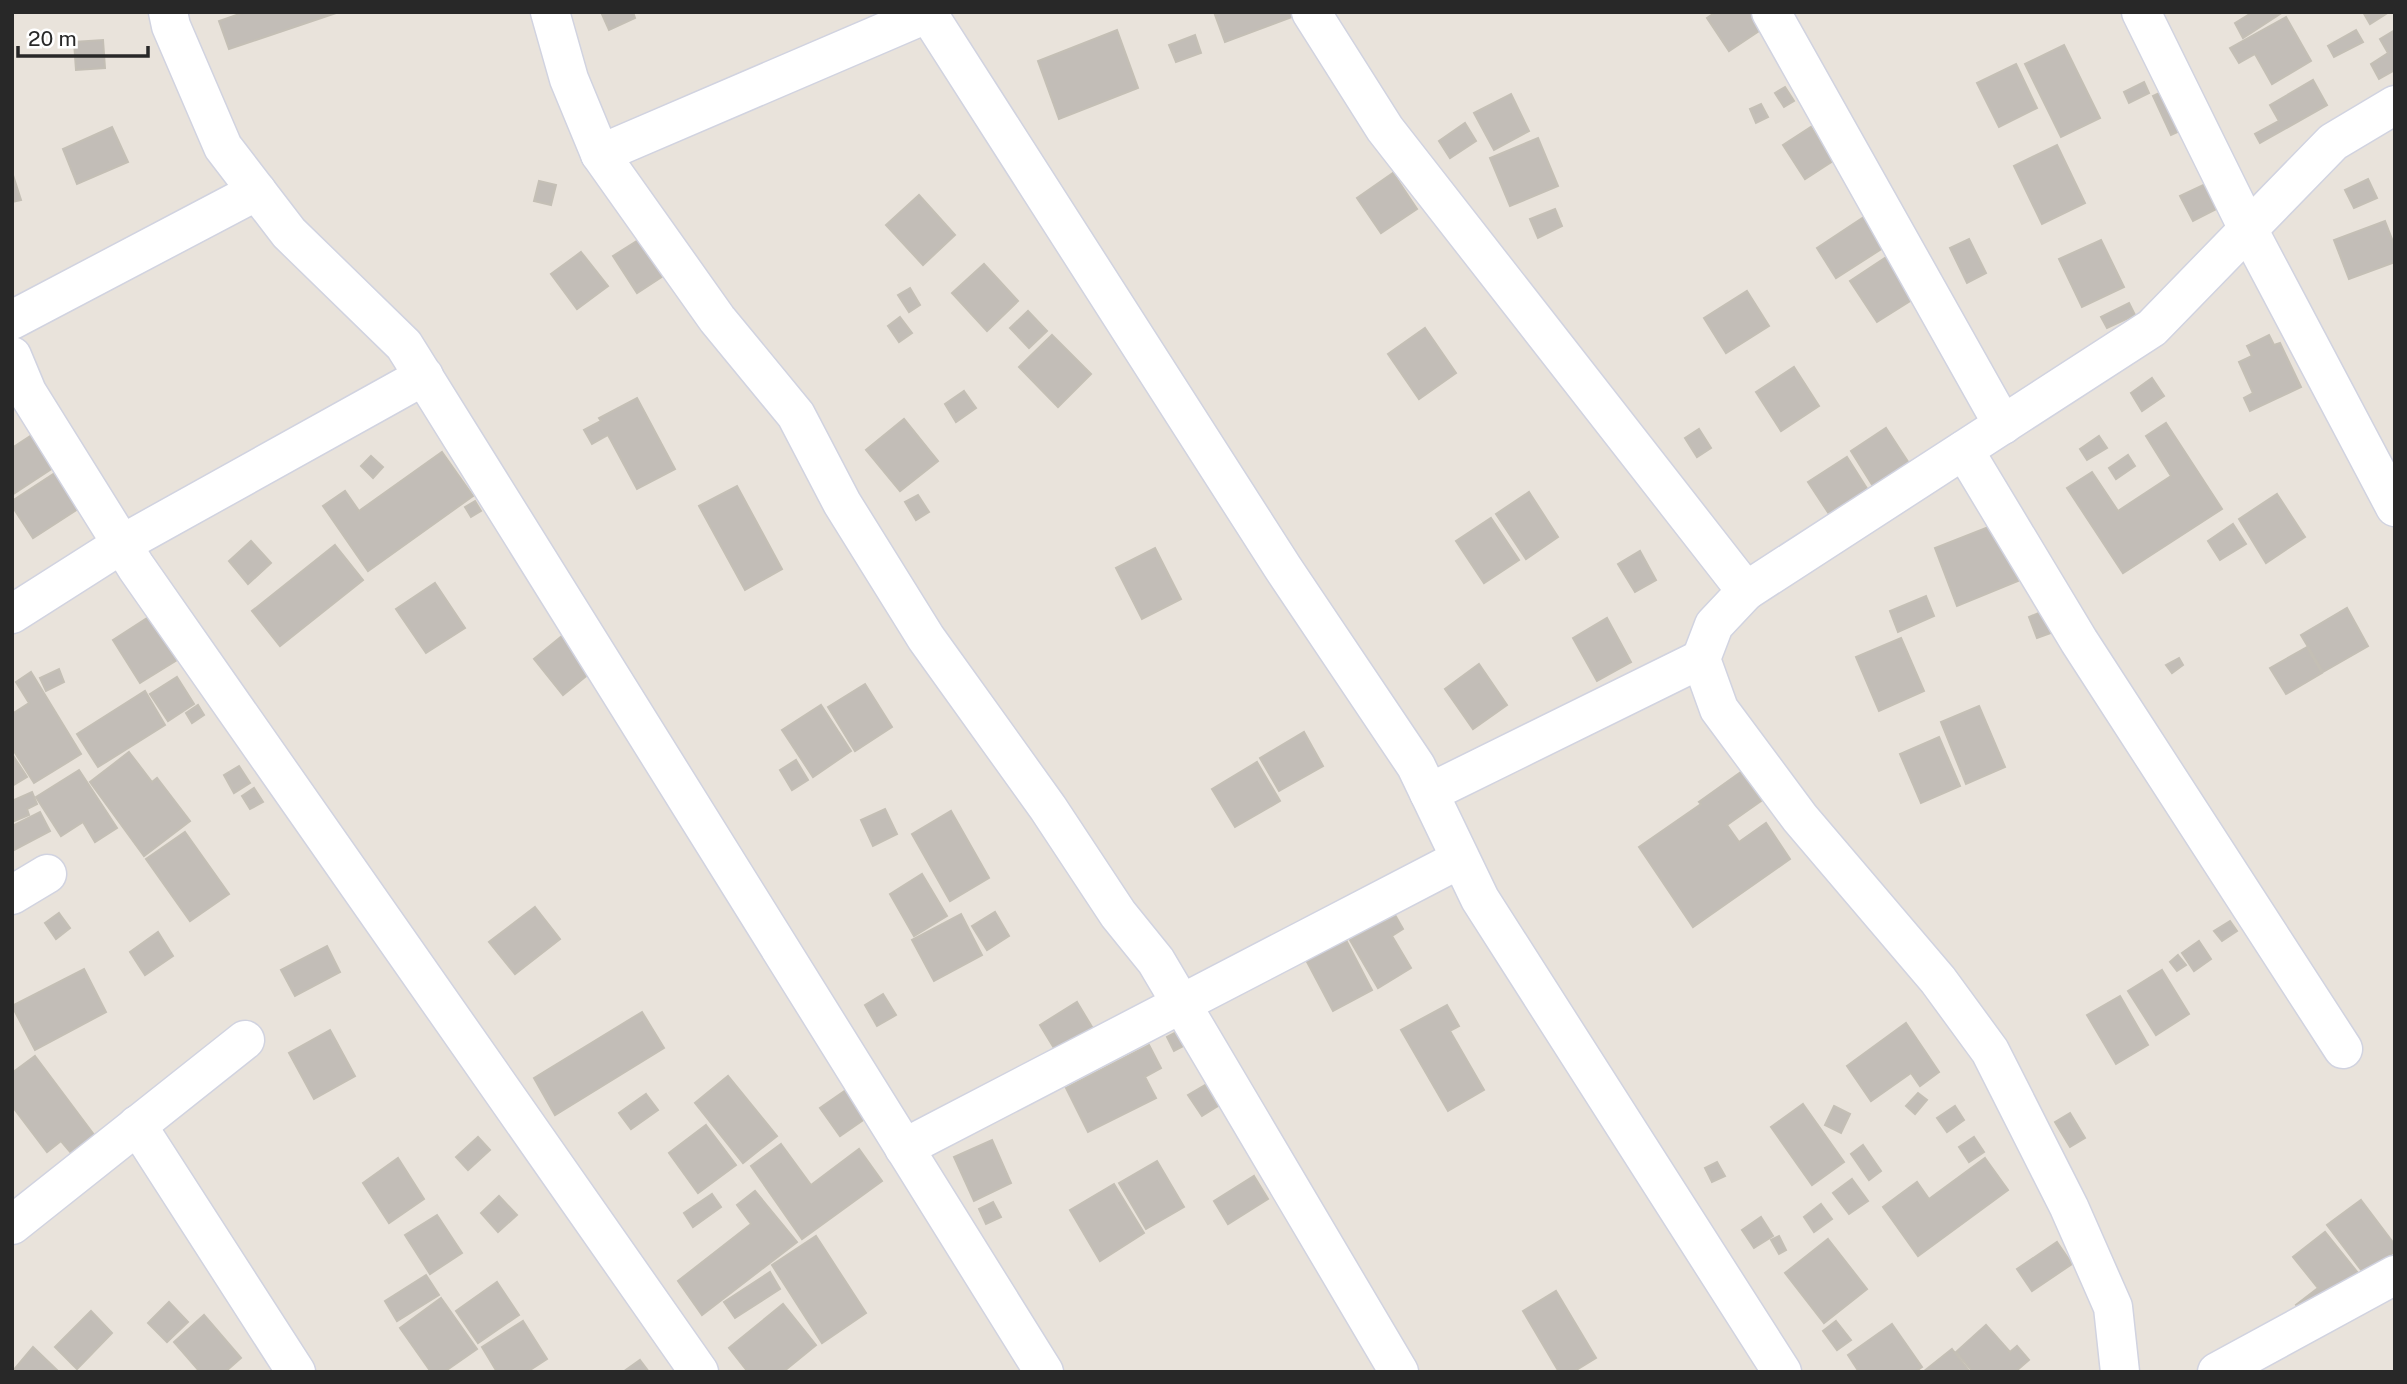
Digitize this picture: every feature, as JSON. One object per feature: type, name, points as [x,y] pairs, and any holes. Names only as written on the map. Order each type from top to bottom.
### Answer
[{"type":"street","points":[[168,12],[171,26],[223,146],[289,233],[404,345],[1044,1372]]},
{"type":"street","points":[[550,12],[569,79],[600,154],[717,319],[796,415],[842,503],[926,638],[1048,808],[1118,914],[1156,961],[1399,1372]]},
{"type":"street","points":[[1311,12],[1385,129],[1746,591]]},
{"type":"street","points":[[1771,12],[2003,425]]},
{"type":"street","points":[[2141,12],[2249,230],[2395,507]]},
{"type":"street","points":[[600,154],[929,13],[1275,556],[1416,766],[1480,899],[1782,1372]]},
{"type":"street","points":[[2120,1372],[2113,1307],[2069,1207],[1990,1051],[1938,980],[1800,818],[1719,709],[1701,659],[1714,625],[1746,591],[2152,328],[2333,142],[2395,105]]},
{"type":"street","points":[[12,320],[257,191]]},
{"type":"street","points":[[12,356],[27,392],[122,544],[699,1372]]},
{"type":"street","points":[[12,614],[122,544],[424,376]]},
{"type":"street","points":[[1964,450],[2079,641],[2343,1049]]},
{"type":"street","points":[[1429,793],[1701,659]]},
{"type":"street","points":[[904,1147],[1460,859]]},
{"type":"street","points":[[12,895],[47,874]]},
{"type":"street","points":[[12,1225],[245,1040]]},
{"type":"street","points":[[137,1125],[296,1372]]},
{"type":"street","points":[[2217,1372],[2395,1275]]},
{"type":"building","points":[[245,12],[339,12],[229,49],[219,21]]},
{"type":"building","points":[[601,12],[633,12],[635,18],[609,30]]},
{"type":"building","points":[[1214,12],[1299,12],[1300,14],[1225,42]]},
{"type":"building","points":[[1716,12],[1768,12],[1774,21],[1729,51],[1707,18]]},
{"type":"building","points":[[2253,12],[2283,12],[2243,38],[2235,23]]},
{"type":"building","points":[[2363,12],[2389,12],[2370,24]]},
{"type":"building","points":[[2286,17],[2311,61],[2272,84],[2255,54],[2239,63],[2230,48]]},
{"type":"building","points":[[1117,30],[1138,88],[1059,119],[1038,61]]},
{"type":"building","points":[[2356,30],[2363,42],[2334,57],[2328,46]]},
{"type":"building","points":[[2395,30],[2395,70],[2379,79],[2371,64],[2388,53],[2380,39]]},
{"type":"building","points":[[1195,35],[1201,53],[1176,62],[1169,45]]},
{"type":"building","points":[[103,40],[105,68],[76,70],[74,42]]},
{"type":"building","points":[[2064,45],[2100,118],[2061,137],[2025,64]]},
{"type":"building","points":[[2016,64],[2037,108],[1999,127],[1977,83]]},
{"type":"building","points":[[2313,80],[2327,105],[2260,143],[2255,134],[2279,121],[2270,105]]},
{"type":"building","points":[[2144,82],[2149,93],[2129,103],[2124,92]]},
{"type":"building","points":[[2174,86],[2193,125],[2171,135],[2153,96]]},
{"type":"building","points":[[1785,87],[1794,101],[1784,107],[1775,93]]},
{"type":"building","points":[[1511,94],[1529,131],[1494,150],[1474,113]]},
{"type":"building","points":[[1761,104],[1768,117],[1756,123],[1750,109]]},
{"type":"building","points":[[1465,123],[1476,141],[1450,158],[1439,141]]},
{"type":"building","points":[[112,127],[128,162],[77,184],[63,149]]},
{"type":"building","points":[[1811,127],[1833,161],[1805,179],[1783,145]]},
{"type":"building","points":[[1538,138],[1558,186],[1510,206],[1490,158]]},
{"type":"building","points":[[2057,145],[2085,203],[2042,224],[2014,166]]},
{"type":"building","points":[[12,172],[21,200],[12,202]]},
{"type":"building","points":[[1393,173],[1417,209],[1381,233],[1357,198]]},
{"type":"building","points":[[2216,179],[2228,203],[2193,221],[2180,196]]},
{"type":"building","points":[[2368,179],[2377,198],[2354,208],[2345,190]]},
{"type":"building","points":[[539,181],[556,185],[551,205],[534,201]]},
{"type":"building","points":[[919,195],[955,235],[923,265],[886,225]]},
{"type":"building","points":[[1555,209],[1562,226],[1538,238],[1530,219]]},
{"type":"building","points":[[1864,217],[1883,248],[1836,278],[1817,248]]},
{"type":"building","points":[[2385,221],[2395,247],[2395,262],[2349,279],[2334,240]]},
{"type":"building","points":[[640,239],[674,269],[637,293],[613,256]]},
{"type":"building","points":[[1969,239],[1986,273],[1967,283],[1950,248]]},
{"type":"building","points":[[2101,240],[2124,287],[2082,307],[2059,259]]},
{"type":"building","points":[[581,252],[608,286],[577,309],[551,274]]},
{"type":"building","points":[[1888,256],[1915,298],[1877,322],[1850,281]]},
{"type":"building","points":[[984,264],[1018,301],[987,331],[952,293]]},
{"type":"building","points":[[910,288],[920,305],[909,312],[898,295]]},
{"type":"building","points":[[1747,291],[1769,326],[1726,353],[1704,318]]},
{"type":"building","points":[[2129,303],[2135,315],[2107,328],[2101,317]]},
{"type":"building","points":[[1028,311],[1047,331],[1029,348],[1010,328]]},
{"type":"building","points":[[900,317],[912,333],[899,342],[888,326]]},
{"type":"building","points":[[1425,328],[1456,373],[1419,399],[1388,354]]},
{"type":"building","points":[[1052,335],[1091,374],[1058,407],[1019,367]]},
{"type":"building","points":[[2269,335],[2274,345],[2280,343],[2301,387],[2250,411],[2244,398],[2253,393],[2239,362],[2252,356],[2247,346]]},
{"type":"building","points":[[1794,367],[1819,406],[1781,431],[1756,392]]},
{"type":"building","points":[[2152,378],[2164,396],[2142,411],[2131,393]]},
{"type":"building","points":[[964,391],[976,408],[956,422],[945,404]]},
{"type":"building","points":[[637,398],[675,469],[637,489],[608,435],[592,444],[584,430],[601,421],[599,418]]},
{"type":"building","points":[[904,419],[938,461],[900,491],[866,450]]},
{"type":"building","points":[[2166,423],[2222,509],[2123,573],[2067,488],[2092,472],[2118,511],[2171,476],[2146,436]]},
{"type":"building","points":[[1886,428],[1914,471],[1878,494],[1851,451]]},
{"type":"building","points":[[1699,429],[1711,448],[1697,457],[1685,438]]},
{"type":"building","points":[[32,435],[53,468],[12,495],[12,448]]},
{"type":"building","points":[[2099,436],[2107,448],[2087,460],[2080,449]]},
{"type":"building","points":[[442,452],[473,496],[368,571],[323,506],[345,491],[359,511]]},
{"type":"building","points":[[2128,455],[2135,466],[2116,479],[2109,468]]},
{"type":"building","points":[[371,456],[383,467],[373,478],[361,466]]},
{"type":"building","points":[[1847,457],[1873,498],[1835,523],[1808,482]]},
{"type":"building","points":[[55,473],[78,509],[33,538],[12,506],[12,501]]},
{"type":"building","points":[[737,486],[782,569],[745,590],[699,506]]},
{"type":"building","points":[[1529,492],[1558,537],[1526,559],[1496,514]]},
{"type":"building","points":[[2277,494],[2305,537],[2266,563],[2239,519]]},
{"type":"building","points":[[918,495],[929,512],[916,520],[905,502]]},
{"type":"building","points":[[475,501],[481,511],[471,517],[465,507]]},
{"type":"building","points":[[1491,518],[1519,560],[1484,583],[1456,541]]},
{"type":"building","points":[[1996,524],[2018,581],[1957,606],[1935,548]]},
{"type":"building","points":[[2233,524],[2246,544],[2220,560],[2208,541]]},
{"type":"building","points":[[251,541],[271,563],[248,584],[229,561]]},
{"type":"building","points":[[335,545],[363,580],[280,646],[252,611]]},
{"type":"building","points":[[1155,548],[1181,599],[1142,619],[1116,568]]},
{"type":"building","points":[[1640,551],[1656,580],[1635,592],[1618,564]]},
{"type":"building","points":[[435,583],[465,628],[426,653],[396,609]]},
{"type":"building","points":[[1926,596],[1934,616],[1898,632],[1890,611]]},
{"type":"building","points":[[2053,607],[2062,629],[2037,638],[2029,617]]},
{"type":"building","points":[[2347,608],[2368,646],[2323,672],[2301,635]]},
{"type":"building","points":[[155,613],[182,657],[140,683],[113,640]]},
{"type":"building","points":[[1607,618],[1631,662],[1597,681],[1573,638]]},
{"type":"building","points":[[562,636],[591,672],[563,695],[534,659]]},
{"type":"building","points":[[1901,638],[1924,691],[1879,711],[1856,657]]},
{"type":"building","points":[[2307,647],[2322,673],[2286,694],[2270,668]]},
{"type":"building","points":[[2179,658],[2183,665],[2172,673],[2166,665]]},
{"type":"building","points":[[1479,664],[1507,705],[1473,729],[1445,689]]},
{"type":"building","points":[[59,669],[64,682],[46,691],[40,678]]},
{"type":"building","points":[[31,672],[81,754],[34,783],[12,748],[12,714],[29,703],[16,682]]},
{"type":"building","points":[[177,677],[194,704],[168,721],[150,694]]},
{"type":"building","points":[[865,684],[892,727],[855,751],[828,707]]},
{"type":"building","points":[[145,691],[165,725],[98,767],[77,734]]},
{"type":"building","points":[[198,705],[204,715],[192,723],[186,713]]},
{"type":"building","points":[[821,705],[851,751],[813,777],[782,730]]},
{"type":"building","points":[[1979,706],[2005,767],[1966,784],[1941,722]]},
{"type":"building","points":[[1304,732],[1323,766],[1279,791],[1260,758]]},
{"type":"building","points":[[1939,737],[1960,786],[1921,803],[1900,754]]},
{"type":"building","points":[[129,752],[152,782],[157,778],[190,821],[144,856],[90,782]]},
{"type":"building","points":[[12,754],[27,777],[12,786]]},
{"type":"building","points":[[796,760],[808,780],[792,790],[780,770]]},
{"type":"building","points":[[1257,762],[1280,801],[1235,827],[1212,789]]},
{"type":"building","points":[[239,766],[250,783],[234,793],[224,775]]},
{"type":"building","points":[[79,770],[117,828],[95,842],[83,822],[61,836],[36,797]]},
{"type":"building","points":[[1741,772],[1761,801],[1727,825],[1739,842],[1766,823],[1790,859],[1693,927],[1639,847]]},
{"type":"building","points":[[254,788],[263,802],[250,809],[242,796]]},
{"type":"building","points":[[32,792],[37,804],[27,809],[29,815],[12,822],[12,801]]},
{"type":"building","points":[[885,809],[897,834],[873,846],[861,820]]},
{"type":"building","points":[[951,811],[989,878],[950,901],[912,834]]},
{"type":"building","points":[[40,812],[50,831],[12,851],[12,826]]},
{"type":"building","points":[[185,832],[229,894],[190,921],[146,859]]},
{"type":"building","points":[[922,874],[947,916],[914,936],[890,894]]},
{"type":"building","points":[[535,907],[560,939],[515,974],[489,942]]},
{"type":"building","points":[[995,912],[1009,936],[987,950],[972,926]]},
{"type":"building","points":[[59,913],[70,928],[56,939],[45,923]]},
{"type":"building","points":[[961,914],[982,955],[934,981],[912,940]]},
{"type":"building","points":[[1395,915],[1403,929],[1392,936],[1411,968],[1378,988],[1350,940]]},
{"type":"building","points":[[2230,921],[2237,931],[2222,941],[2214,931]]},
{"type":"building","points":[[158,932],[173,956],[145,975],[130,952]]},
{"type":"building","points":[[1346,940],[1372,990],[1333,1011],[1306,960]]},
{"type":"building","points":[[2199,941],[2211,959],[2194,971],[2182,953]]},
{"type":"building","points":[[327,946],[340,972],[295,996],[281,970]]},
{"type":"building","points":[[2178,955],[2186,965],[2177,971],[2170,962]]},
{"type":"building","points":[[84,969],[106,1012],[35,1050],[12,1006]]},
{"type":"building","points":[[2162,970],[2189,1014],[2156,1035],[2128,991]]},
{"type":"building","points":[[883,994],[896,1015],[877,1026],[865,1005]]},
{"type":"building","points":[[2120,996],[2148,1045],[2116,1064],[2087,1015]]},
{"type":"building","points":[[1077,1002],[1098,1037],[1068,1071],[1040,1025]]},
{"type":"building","points":[[1447,1005],[1459,1026],[1450,1031],[1484,1090],[1448,1111],[1401,1030]]},
{"type":"building","points":[[642,1012],[664,1048],[555,1115],[534,1078]]},
{"type":"building","points":[[1906,1023],[1939,1072],[1920,1086],[1911,1073],[1871,1101],[1847,1066]]},
{"type":"building","points":[[330,1030],[355,1076],[314,1099],[289,1053]]},
{"type":"building","points":[[1180,1030],[1187,1044],[1174,1051],[1167,1037]]},
{"type":"building","points":[[1149,1045],[1161,1068],[1145,1077],[1156,1098],[1088,1132],[1066,1088]]},
{"type":"building","points":[[35,1056],[95,1136],[72,1154],[61,1141],[47,1152],[12,1106],[12,1073]]},
{"type":"building","points":[[728,1076],[777,1136],[743,1163],[695,1103]]},
{"type":"building","points":[[1205,1085],[1218,1106],[1202,1116],[1188,1095]]},
{"type":"building","points":[[849,1088],[869,1116],[840,1136],[820,1108]]},
{"type":"building","points":[[1918,1093],[1927,1100],[1915,1114],[1906,1106]]},
{"type":"building","points":[[646,1094],[658,1110],[631,1129],[619,1113]]},
{"type":"building","points":[[1803,1104],[1844,1162],[1812,1185],[1771,1127]]},
{"type":"building","points":[[1834,1106],[1850,1114],[1841,1133],[1825,1125]]},
{"type":"building","points":[[1955,1106],[1964,1120],[1947,1132],[1937,1118]]},
{"type":"building","points":[[2070,1113],[2085,1138],[2070,1147],[2055,1122]]},
{"type":"building","points":[[706,1125],[736,1165],[698,1193],[669,1153]]},
{"type":"building","points":[[478,1137],[490,1150],[468,1170],[456,1157]]},
{"type":"building","points":[[1974,1137],[1984,1152],[1969,1162],[1959,1147]]},
{"type":"building","points":[[992,1140],[1011,1183],[974,1201],[954,1157]]},
{"type":"building","points":[[781,1144],[811,1185],[859,1149],[882,1181],[802,1239],[751,1166]]},
{"type":"building","points":[[1863,1145],[1881,1171],[1869,1180],[1851,1154]]},
{"type":"building","points":[[398,1158],[424,1199],[389,1223],[363,1183]]},
{"type":"building","points":[[1985,1158],[2008,1190],[1918,1256],[1883,1207],[1917,1182],[1929,1199]]},
{"type":"building","points":[[1157,1161],[1184,1207],[1146,1229],[1119,1183]]},
{"type":"building","points":[[1717,1162],[1725,1176],[1712,1182],[1705,1168]]},
{"type":"building","points":[[1254,1176],[1268,1199],[1228,1224],[1214,1201]]},
{"type":"building","points":[[1852,1179],[1868,1201],[1849,1214],[1833,1193]]},
{"type":"building","points":[[1114,1184],[1144,1233],[1100,1261],[1070,1210]]},
{"type":"building","points":[[755,1191],[797,1242],[702,1315],[678,1281],[751,1224],[737,1205]]},
{"type":"building","points":[[712,1194],[721,1207],[693,1227],[684,1213]]},
{"type":"building","points":[[499,1196],[517,1215],[498,1232],[481,1213]]},
{"type":"building","points":[[2361,1200],[2395,1245],[2395,1251],[2365,1275],[2327,1225]]},
{"type":"building","points":[[993,1202],[1001,1217],[986,1224],[979,1209]]},
{"type":"building","points":[[1821,1204],[1832,1219],[1814,1232],[1804,1217]]},
{"type":"building","points":[[437,1215],[462,1253],[430,1274],[405,1235]]},
{"type":"building","points":[[1761,1217],[1773,1236],[1754,1248],[1742,1230]]},
{"type":"building","points":[[2325,1232],[2358,1273],[2304,1315],[2296,1305],[2318,1288],[2293,1257]]},
{"type":"building","points":[[816,1236],[866,1313],[822,1343],[772,1265]]},
{"type":"building","points":[[1779,1236],[1786,1250],[1779,1254],[1771,1240]]},
{"type":"building","points":[[1828,1239],[1867,1289],[1824,1323],[1785,1273]]},
{"type":"building","points":[[2057,1242],[2072,1264],[2032,1291],[2017,1269]]},
{"type":"building","points":[[770,1272],[780,1289],[735,1318],[724,1302]]},
{"type":"building","points":[[426,1275],[439,1295],[397,1321],[385,1301]]},
{"type":"building","points":[[497,1282],[519,1315],[478,1343],[456,1311]]},
{"type":"building","points":[[1556,1291],[1596,1358],[1573,1372],[1559,1372],[1523,1311]]},
{"type":"building","points":[[441,1298],[477,1349],[444,1372],[431,1372],[400,1328]]},
{"type":"building","points":[[169,1302],[188,1322],[167,1342],[148,1323]]},
{"type":"building","points":[[783,1304],[816,1345],[783,1372],[748,1372],[729,1348]]},
{"type":"building","points":[[91,1311],[112,1333],[77,1369],[55,1347]]},
{"type":"building","points":[[204,1315],[241,1358],[225,1372],[200,1372],[174,1342]]},
{"type":"building","points":[[523,1321],[547,1359],[527,1372],[497,1372],[482,1347]]},
{"type":"building","points":[[1836,1321],[1851,1340],[1837,1350],[1823,1331]]},
{"type":"building","points":[[1892,1324],[1922,1367],[1915,1372],[1859,1372],[1848,1355]]},
{"type":"building","points":[[1986,1325],[2010,1352],[2017,1346],[2029,1360],[2015,1372],[1973,1372],[1956,1352]]},
{"type":"building","points":[[33,1347],[59,1372],[12,1372]]},
{"type":"building","points":[[1952,1349],[1970,1372],[1923,1372]]},
{"type":"building","points":[[640,1360],[649,1372],[623,1372]]}]
